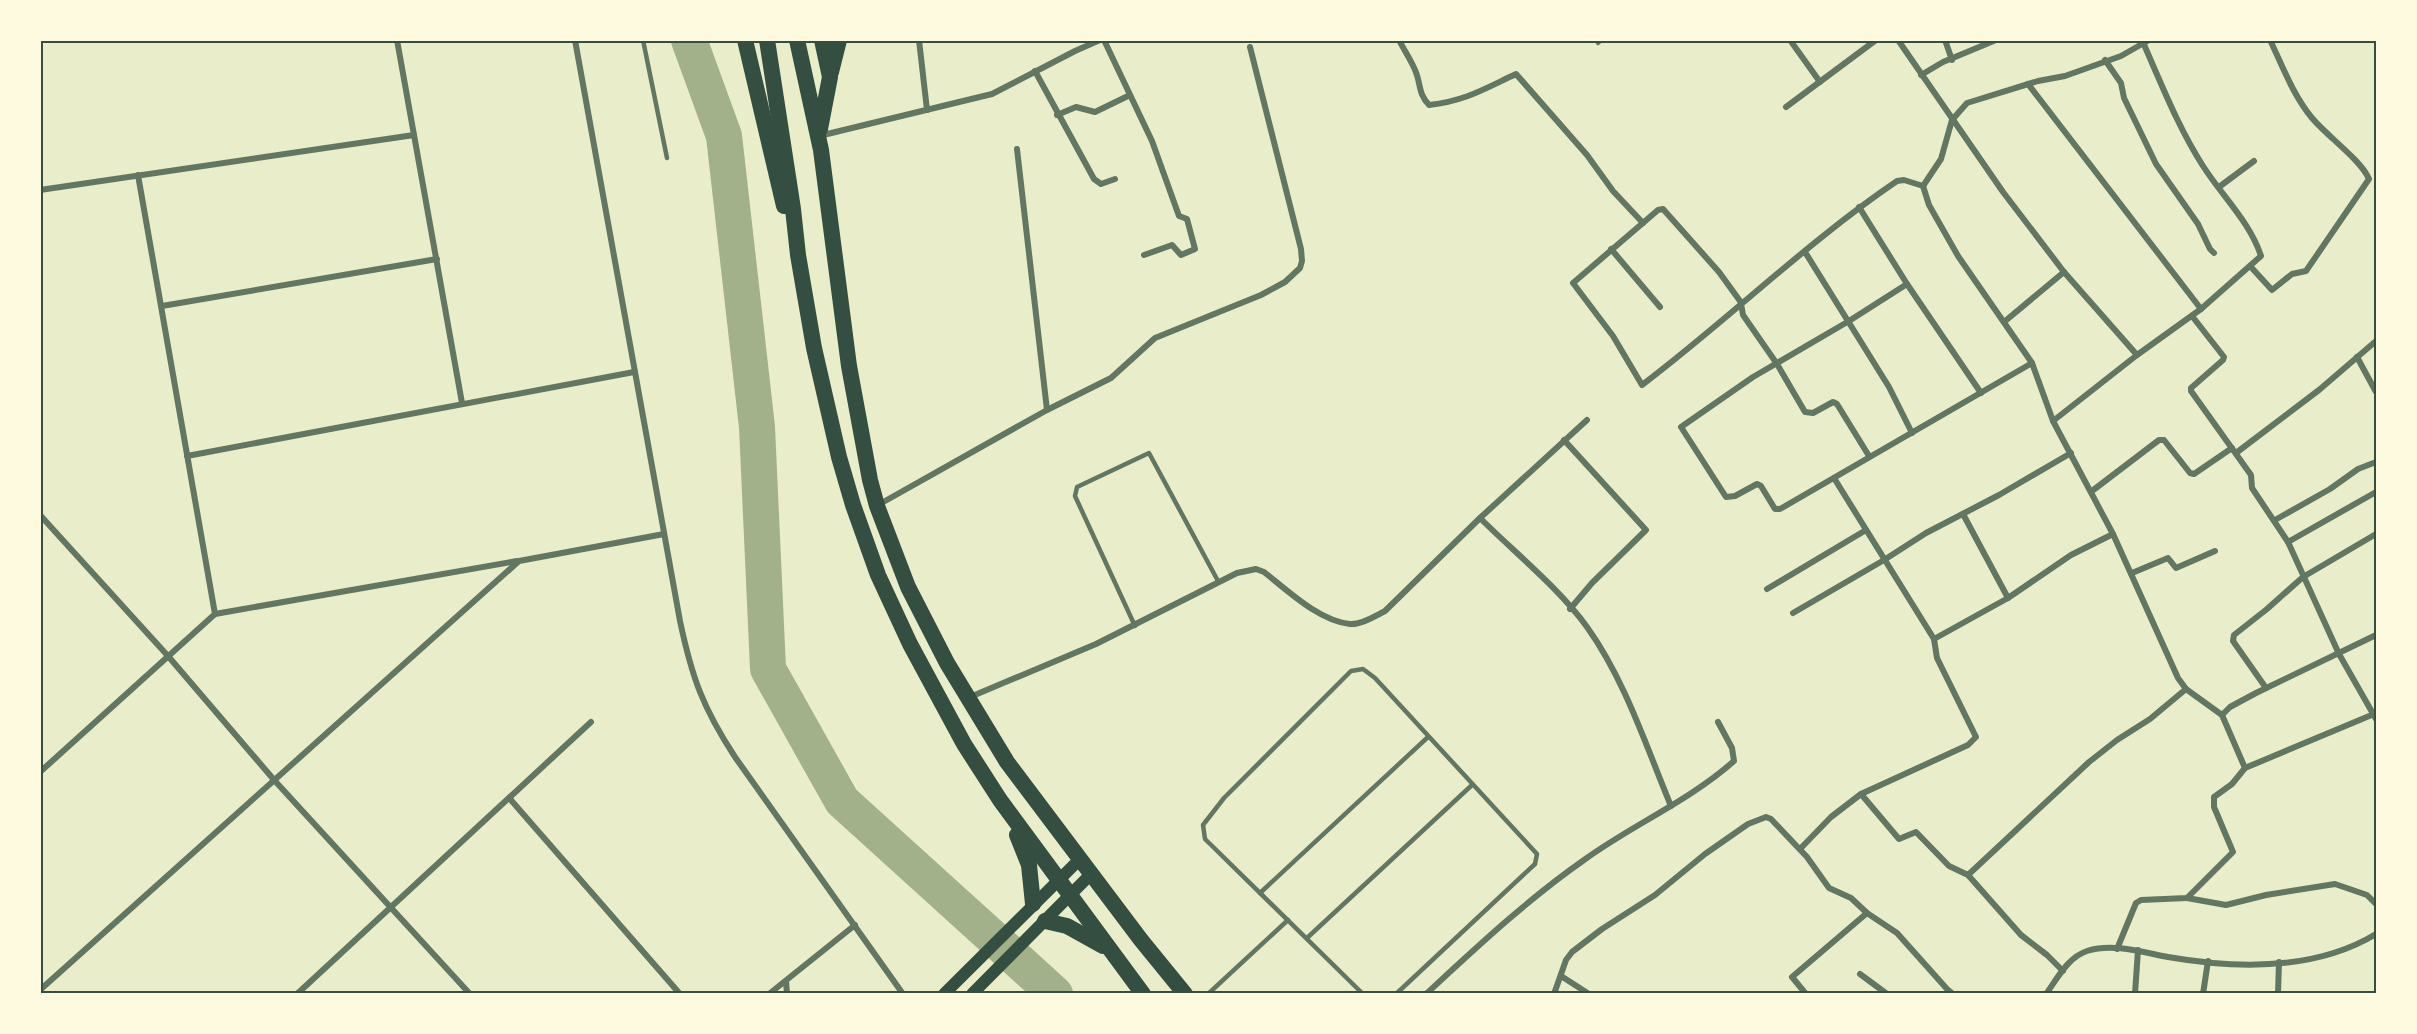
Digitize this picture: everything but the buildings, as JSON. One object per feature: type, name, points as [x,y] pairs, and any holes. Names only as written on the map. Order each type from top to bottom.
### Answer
[{"type":"highway","points":[[745,40],[776,180],[798,255]]},
{"type":"highway","points":[[767,40],[814,348],[839,457],[863,536],[893,610],[938,700],[1000,800],[1143,993]]},
{"type":"highway","points":[[797,40],[817,128],[849,366],[870,480],[877,506],[908,587],[925,624],[1007,762],[1159,964],[1185,993]]},
{"type":"highway","points":[[822,40],[830,77]]},
{"type":"highway","points":[[817,128],[839,40]]},
{"type":"highway","points":[[1000,800],[1029,865],[1029,907]]},
{"type":"highway","points":[[1040,926],[1067,926],[1112,952]]},
{"type":"main road","points":[[944,993],[1080,859]]},
{"type":"main road","points":[[972,993],[1090,874]]},
{"type":"street","points":[[397,40],[462,403]]},
{"type":"street","points":[[575,40],[688,660],[702,701],[735,757],[903,993]]},
{"type":"street","points":[[919,40],[927,110]]},
{"type":"street","points":[[817,128],[927,110],[993,94],[1035,71],[1102,40],[1152,141],[1179,216],[1187,219],[1195,249],[1181,255],[1172,245],[1144,255]]},
{"type":"street","points":[[1399,40],[1416,73],[1416,81],[1423,98],[1429,105],[1480,93],[1516,74],[1587,155],[1613,191],[1642,223]]},
{"type":"street","points":[[1790,40],[1820,82]]},
{"type":"street","points":[[1786,107],[1876,40]]},
{"type":"street","points":[[1898,40],[2003,192],[2064,272],[2137,355]]},
{"type":"street","points":[[1945,40],[1952,60]]},
{"type":"street","points":[[1921,75],[1943,62],[1996,40]]},
{"type":"street","points":[[2250,266],[2272,290],[2292,274],[2306,271],[2369,179],[2367,174],[2311,117],[2287,78],[2271,40]]},
{"type":"street","points":[[1923,186],[1941,159],[1952,120],[1967,104],[2121,56],[2145,42],[2188,141],[2261,256],[2201,309],[2137,355],[2054,421]]},
{"type":"street","points":[[877,506],[1047,410],[1111,378],[1155,338],[1261,295],[1285,282],[1300,268],[1301,249],[1250,47]]},
{"type":"street","points":[[2105,60],[2121,83],[2124,98],[2156,164],[2198,224],[2214,253]]},
{"type":"street","points":[[1035,71],[1057,115],[1097,183],[1101,184],[1115,179]]},
{"type":"street","points":[[2028,84],[2201,309]]},
{"type":"street","points":[[1057,115],[1076,107],[1095,112],[1130,94]]},
{"type":"street","points":[[40,190],[414,135]]},
{"type":"street","points":[[1017,149],[1047,410]]},
{"type":"street","points":[[2219,187],[2254,161]]},
{"type":"street","points":[[138,175],[215,614]]},
{"type":"street","points":[[1869,456],[1837,404],[1833,402],[1813,413],[1805,412],[1777,364],[1743,315],[1741,303],[1719,272],[1664,209],[1660,208],[1573,283],[1613,336],[1642,386],[1693,346],[1741,303],[1859,207],[1897,181],[1904,180],[1923,186]]},
{"type":"street","points":[[1923,186],[1929,205],[1958,256],[2032,363],[2054,421],[2092,490],[2132,573],[2178,678],[2186,689],[2222,715],[2245,768]]},
{"type":"street","points":[[1859,207],[1907,284],[1981,393]]},
{"type":"street","points":[[1611,249],[1660,307]]},
{"type":"street","points":[[1805,252],[1889,387],[1911,433]]},
{"type":"street","points":[[162,306],[437,259]]},
{"type":"street","points":[[2004,322],[2064,272]]},
{"type":"street","points":[[1907,284],[1777,364],[1681,427],[1726,497],[1735,496],[1757,484],[1761,486],[1772,506],[1780,509],[2032,363]]},
{"type":"street","points":[[2187,898],[2233,852],[2214,807],[2214,798],[2232,784],[2245,768],[2375,717],[2339,654],[2288,542],[2252,488],[2251,475],[2193,394],[2191,388],[2224,357],[2192,316]]},
{"type":"street","points":[[2092,490],[2160,440],[2164,440],[2190,473],[2194,474],[2234,451],[2299,406],[2376,341]]},
{"type":"street","points":[[2357,357],[2376,392]]},
{"type":"street","points":[[187,456],[634,372]]},
{"type":"street","points":[[967,698],[1073,655],[1135,626],[1218,581],[1248,570],[1256,569],[1263,572],[1317,612],[1351,624],[1370,619],[1385,611],[1480,518],[1587,420]]},
{"type":"street","points":[[1564,440],[1646,530],[1592,583],[1570,609]]},
{"type":"street","points":[[1793,614],[1926,532],[1964,514],[2071,453]]},
{"type":"street","points":[[2275,520],[2330,489],[2358,469],[2376,462]]},
{"type":"street","points":[[1800,849],[1831,817],[1861,794],[1968,745],[1976,737],[1937,658],[1934,639],[1834,478]]},
{"type":"street","points":[[2288,542],[2376,492]]},
{"type":"street","points":[[1964,514],[2008,598]]},
{"type":"street","points":[[40,515],[168,656],[275,781],[470,993]]},
{"type":"street","points":[[1480,518],[1587,627],[1608,661],[1638,725],[1671,806]]},
{"type":"street","points":[[1767,589],[1866,530]]},
{"type":"street","points":[[40,772],[215,614],[664,534]]},
{"type":"street","points":[[1934,639],[2008,598],[2071,555],[2113,534]]},
{"type":"street","points":[[2266,688],[2232,638],[2234,635],[2303,577],[2376,534]]},
{"type":"street","points":[[2132,573],[2168,558],[2176,568],[2215,551]]},
{"type":"street","points":[[40,990],[519,561]]},
{"type":"street","points":[[2222,715],[2230,707],[2266,688],[2376,635]]},
{"type":"street","points":[[1968,875],[2089,762],[2117,740],[2150,719],[2186,689]]},
{"type":"street","points":[[297,993],[591,722]]},
{"type":"street","points":[[1426,993],[1564,874],[1671,806],[1734,761],[1732,748],[1718,722]]},
{"type":"street","points":[[1861,794],[1899,839],[1916,832],[1949,866],[1968,875],[2020,935],[2047,955],[2063,971]]},
{"type":"street","points":[[510,799],[681,993]]},
{"type":"street","points":[[1554,993],[1566,960],[1572,952],[1602,929],[1654,896],[1705,854],[1749,824],[1766,817],[1771,819],[1800,849],[1829,888],[1851,898],[1867,913],[1897,933],[1953,993]]},
{"type":"street","points":[[2117,948],[2136,903],[2141,900],[2187,898],[2226,905],[2266,895],[2335,885],[2367,895],[2376,904]]},
{"type":"street","points":[[1806,993],[1792,977],[1867,913]]},
{"type":"street","points":[[770,993],[855,925]]},
{"type":"street","points":[[2046,993],[2072,960],[2084,952],[2098,949],[2138,950],[2230,966],[2280,962],[2339,953],[2376,934]]},
{"type":"street","points":[[2135,993],[2138,950]]},
{"type":"street","points":[[2203,993],[2208,961]]},
{"type":"street","points":[[2278,993],[2280,962]]},
{"type":"street","points":[[1860,974],[1887,993]]},
{"type":"street","points":[[1561,976],[1589,993]]},
{"type":"street","points":[[786,981],[787,993]]},
{"type":"lane","points":[[643,40],[667,158]]},
{"type":"lane","points":[[1135,626],[1075,496],[1077,487],[1149,453],[1218,581]]},
{"type":"lane","points":[[1363,993],[1205,839],[1203,825],[1224,798],[1351,671],[1363,669],[1537,854],[1538,858],[1535,864],[1396,993]]},
{"type":"lane","points":[[1260,893],[1428,737]]},
{"type":"lane","points":[[1307,938],[1472,785]]},
{"type":"lane","points":[[1208,993],[1288,920]]},
{"type":"waterway","points":[[689,40],[724,136],[757,427],[768,669],[842,801],[1055,994]]}]
